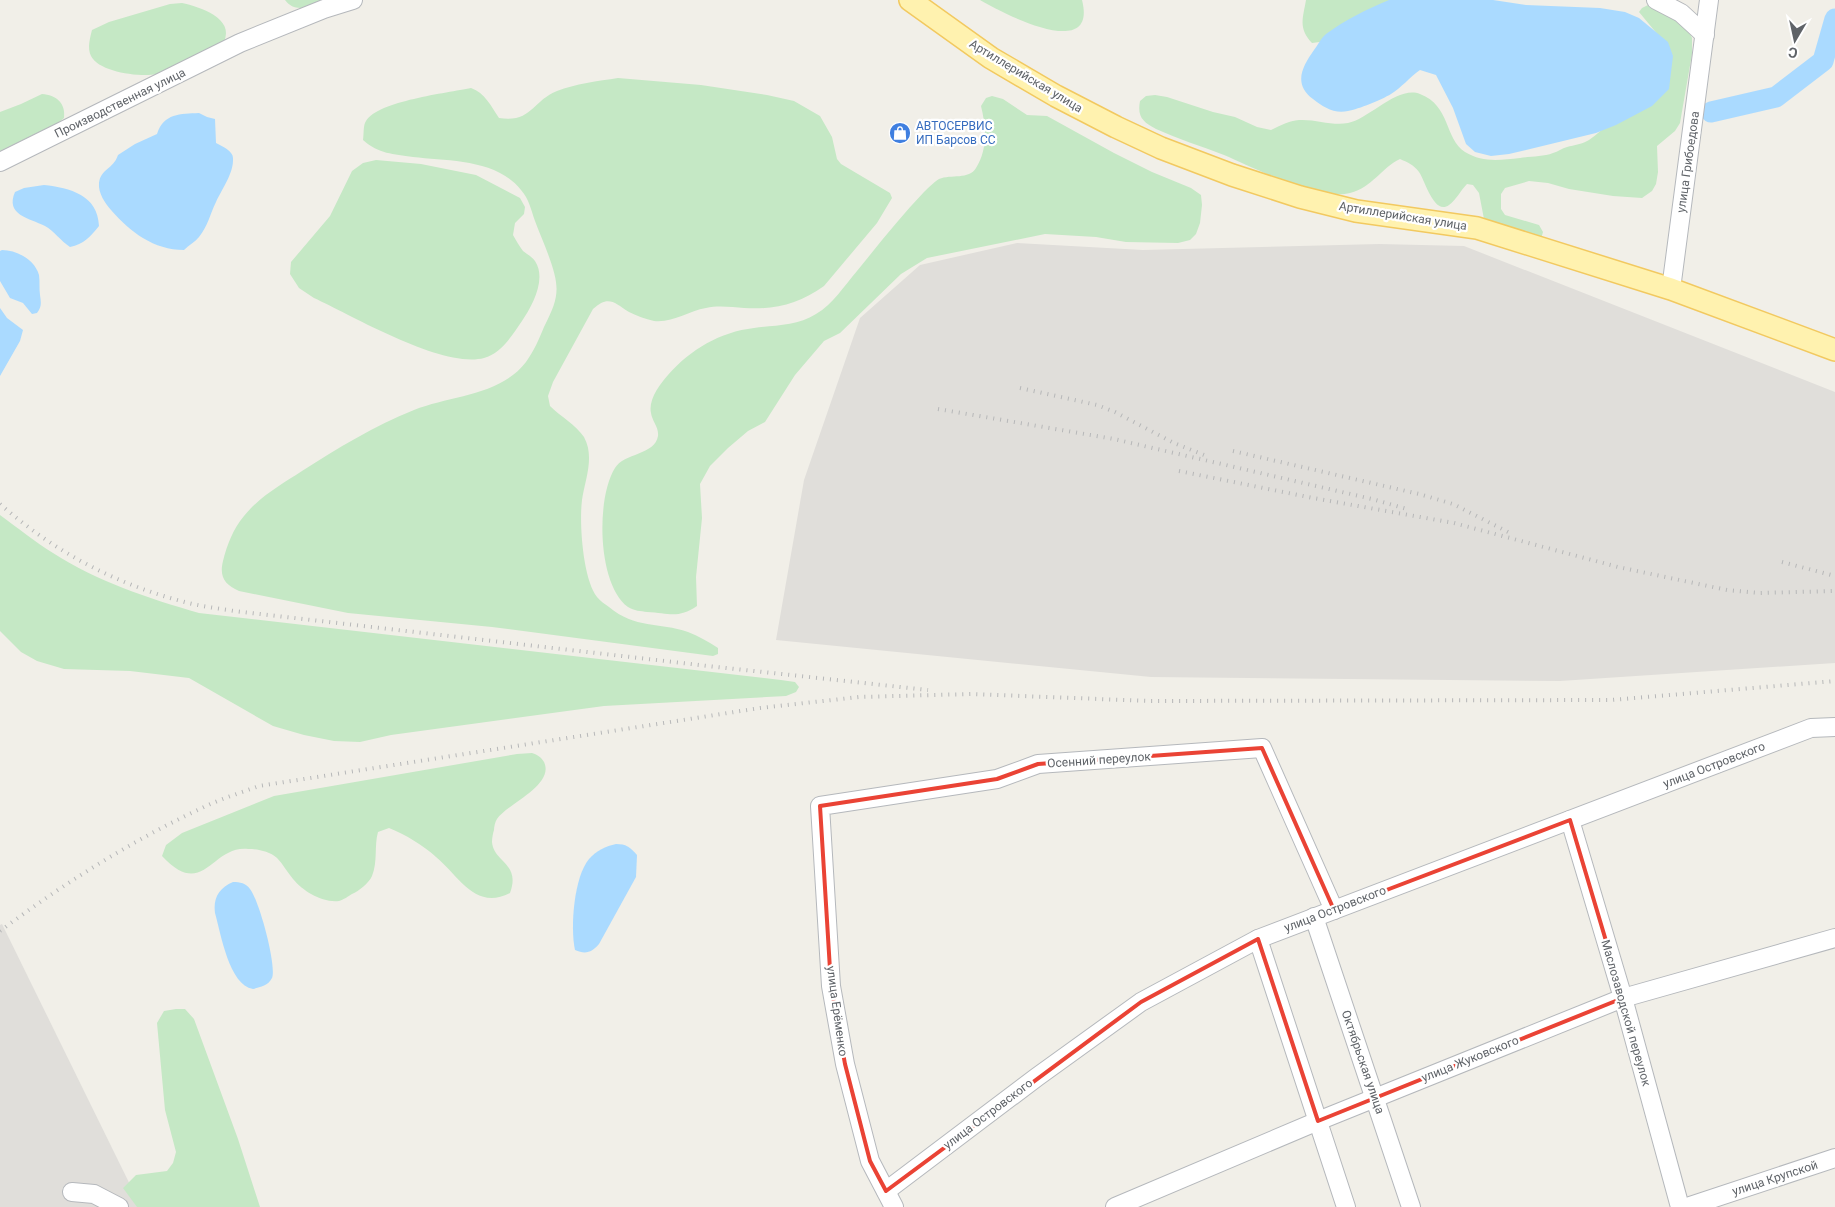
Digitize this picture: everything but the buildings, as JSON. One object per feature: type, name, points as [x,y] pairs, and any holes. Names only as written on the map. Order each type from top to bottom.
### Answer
[{"type":"main road","name":"Артиллерийская улица","points":[[910,0],[992,58],[1056,96],[1161,148],[1216,170],[1257,185],[1356,211],[1476,228],[1670,289],[1835,350]]},
{"type":"street","name":"Производственная улица","points":[[0,162],[240,43],[324,9],[353,0]]},
{"type":"street","points":[[1656,0],[1681,13],[1705,34]]},
{"type":"street","name":"улица Грибоедова","points":[[1670,289],[1709,0]]},
{"type":"street","name":"улица Островского","points":[[890,1199],[1037,1077],[1141,1002],[1258,939],[1812,728],[1835,726]]},
{"type":"street","name":"Осенний переулок","points":[[820,806],[998,779],[1038,764],[1262,748],[1334,910]]},
{"type":"street","name":"улица Ерёменко","points":[[820,806],[832,986],[845,1064],[870,1161],[890,1199]]},
{"type":"street","name":"Маслозаводской переулок","points":[[1570,820],[1623,998],[1680,1207]]},
{"type":"street","name":"Октябрьская улица","points":[[1314,917],[1411,1207]]},
{"type":"street","name":"улица Жуковского","points":[[1115,1207],[1318,1120],[1623,998],[1835,938]]},
{"type":"street","points":[[1258,939],[1346,1207]]},
{"type":"street","name":"улица Крупской","points":[[1687,1207],[1835,1158]]},
{"type":"street","points":[[72,1192],[94,1194],[119,1207]]},
{"type":"highlighted area","points":[[1262,748],[1334,910],[1570,820],[1623,998],[1318,1121],[1258,939],[1141,1002],[886,1191],[870,1161],[845,1064],[831,986],[820,806],[997,779],[1038,764]]},
{"type":"shaded area","points":[[1017,243],[1143,250],[1379,244],[1464,246],[1835,392],[1835,663],[1560,681],[1151,677],[776,640],[804,480],[860,318],[920,265]]},
{"type":"shaded area","points":[[2,924],[141,1207],[0,1207],[0,925]]},
{"type":"green space","points":[[285,0],[328,0],[305,8],[299,8],[289,5]]},
{"type":"green space","points":[[980,0],[1082,0],[1083,19],[1076,28],[1063,31],[1045,28],[1007,14]]},
{"type":"green space","points":[[1306,0],[1473,0],[1327,41],[1312,43],[1303,28]]},
{"type":"green space","points":[[182,3],[198,7],[220,20],[225,26],[224,42],[181,66],[159,74],[138,75],[114,71],[96,62],[91,56],[89,46],[92,30],[109,22],[170,4]]},
{"type":"green space","points":[[1648,5],[1661,9],[1689,31],[1692,38],[1692,54],[1680,123],[1675,131],[1657,146],[1658,172],[1656,184],[1652,191],[1642,198],[1613,196],[1529,181],[1505,188],[1501,194],[1501,209],[1505,215],[1539,225],[1543,232],[1541,239],[1484,219],[1479,193],[1473,185],[1467,184],[1449,205],[1439,206],[1434,202],[1417,170],[1400,159],[1358,190],[1350,193],[1336,194],[1321,192],[1286,182],[1224,155],[1156,129],[1144,121],[1139,111],[1140,101],[1146,96],[1155,95],[1235,117],[1257,127],[1271,130],[1288,122],[1299,120],[1336,124],[1348,123],[1365,116],[1393,98],[1411,92],[1430,99],[1437,106],[1453,139],[1465,152],[1478,158],[1499,160],[1545,155],[1589,140],[1612,120],[1631,95],[1663,41],[1639,12]]},
{"type":"green space","points":[[618,78],[701,85],[794,101],[820,116],[832,137],[837,159],[841,164],[890,193],[892,198],[877,223],[824,286],[796,301],[766,308],[711,307],[674,319],[661,321],[638,316],[611,302],[603,302],[593,309],[553,382],[548,396],[550,406],[577,428],[584,437],[589,452],[587,477],[582,500],[581,522],[585,564],[592,589],[603,602],[628,619],[696,635],[718,648],[718,654],[713,656],[492,627],[348,613],[239,591],[230,586],[224,580],[222,572],[226,549],[237,526],[250,509],[279,486],[316,462],[385,423],[428,405],[474,393],[503,382],[526,362],[553,307],[556,291],[555,275],[528,201],[524,193],[511,180],[499,172],[471,163],[413,157],[381,151],[363,140],[366,121],[373,114],[398,103],[471,88],[484,97],[499,118],[510,119],[525,114],[557,91]]},
{"type":"green space","points":[[42,94],[56,98],[62,104],[64,118],[58,123],[0,151],[0,112]]},
{"type":"green space","points":[[992,96],[1003,99],[1027,115],[1047,116],[1152,172],[1191,188],[1201,195],[1200,223],[1196,234],[1190,240],[1178,243],[1126,242],[1096,237],[1045,234],[927,258],[901,274],[840,333],[824,341],[795,375],[765,422],[748,431],[710,466],[700,484],[702,518],[696,577],[697,606],[679,614],[640,611],[628,607],[618,596],[610,580],[605,561],[603,519],[605,499],[609,482],[619,463],[645,451],[656,442],[658,433],[651,408],[655,392],[668,375],[686,357],[707,343],[741,330],[801,321],[816,314],[828,305],[915,201],[931,185],[939,179],[973,172],[983,153],[985,137],[981,106],[986,98]]},
{"type":"green space","points":[[376,160],[421,164],[476,175],[520,198],[525,207],[524,214],[515,223],[513,235],[523,251],[535,261],[538,268],[539,284],[534,300],[526,315],[511,337],[490,356],[467,359],[446,356],[422,349],[374,328],[314,298],[299,288],[290,274],[291,262],[330,216],[352,171],[363,163]]},
{"type":"green space","points":[[0,515],[46,549],[106,581],[142,595],[199,613],[781,680],[795,682],[799,687],[796,692],[786,696],[604,706],[391,735],[360,742],[334,741],[304,735],[273,726],[189,678],[130,671],[64,669],[37,661],[21,652],[0,631]]},
{"type":"green space","points":[[532,753],[539,756],[544,762],[546,770],[543,778],[528,794],[502,813],[495,824],[492,840],[494,849],[510,869],[512,875],[510,893],[498,897],[487,898],[477,895],[468,889],[426,848],[389,828],[378,832],[375,865],[371,879],[361,889],[339,901],[326,900],[307,892],[293,879],[277,858],[263,851],[252,849],[235,850],[198,873],[188,873],[176,868],[162,856],[166,845],[182,833],[274,796]]},
{"type":"green space","points":[[185,1009],[194,1019],[238,1139],[260,1207],[137,1207],[123,1188],[136,1175],[167,1171],[173,1163],[176,1152],[165,1110],[157,1023],[164,1011]]},
{"type":"water","points":[[1389,0],[1493,0],[1526,5],[1600,8],[1625,12],[1639,18],[1668,42],[1673,56],[1669,89],[1652,106],[1596,133],[1509,154],[1491,156],[1475,152],[1466,144],[1453,108],[1436,75],[1420,70],[1391,94],[1364,106],[1338,112],[1321,105],[1307,93],[1301,81],[1303,69],[1310,56],[1326,34],[1356,15]]},
{"type":"water","points":[[199,113],[215,119],[216,143],[233,155],[232,169],[207,224],[197,239],[184,250],[163,247],[143,238],[126,226],[111,210],[101,194],[99,187],[100,178],[113,164],[118,155],[135,144],[157,134],[168,118]]},
{"type":"water","points":[[44,185],[73,191],[88,200],[94,207],[99,226],[79,244],[70,247],[45,226],[20,215],[13,206],[15,192],[24,188]]},
{"type":"water","points":[[8,250],[25,257],[37,270],[41,302],[37,313],[32,314],[23,303],[10,298],[0,281],[0,251]]},
{"type":"water","points":[[0,308],[7,318],[23,330],[20,341],[0,376]]},
{"type":"water","points":[[616,844],[628,846],[637,855],[636,877],[599,944],[589,952],[579,952],[575,950],[573,916],[580,878],[584,867],[592,856],[601,849]]},
{"type":"water","points":[[233,882],[247,885],[254,895],[270,947],[272,978],[261,987],[253,989],[245,985],[232,969],[223,945],[215,913],[215,903],[218,894],[224,887]]},
{"type":"waterway","points":[[1711,112],[1776,97],[1823,61],[1835,19]]},
{"type":"railway","points":[[1020,388],[1097,405],[1115,412],[1174,443],[1204,455]]},
{"type":"railway","points":[[938,409],[1114,439],[1372,499],[1407,509]]},
{"type":"railway","points":[[1233,451],[1419,494],[1453,504],[1512,534]]},
{"type":"railway","points":[[1179,471],[1313,498],[1454,523],[1618,567],[1727,590],[1759,593],[1835,591]]},
{"type":"railway","points":[[0,504],[20,521],[62,550],[108,575],[156,594],[200,606],[928,690]]},
{"type":"railway","points":[[1782,562],[1835,576]]},
{"type":"railway","points":[[0,931],[73,880],[123,849],[209,805],[259,786],[760,708],[859,697],[971,694],[1150,701],[1611,700],[1835,681]]},
{"type":"place","name":"АВТОСЕРВИС ИП Барсов СС","points":[[900,133]]}]
